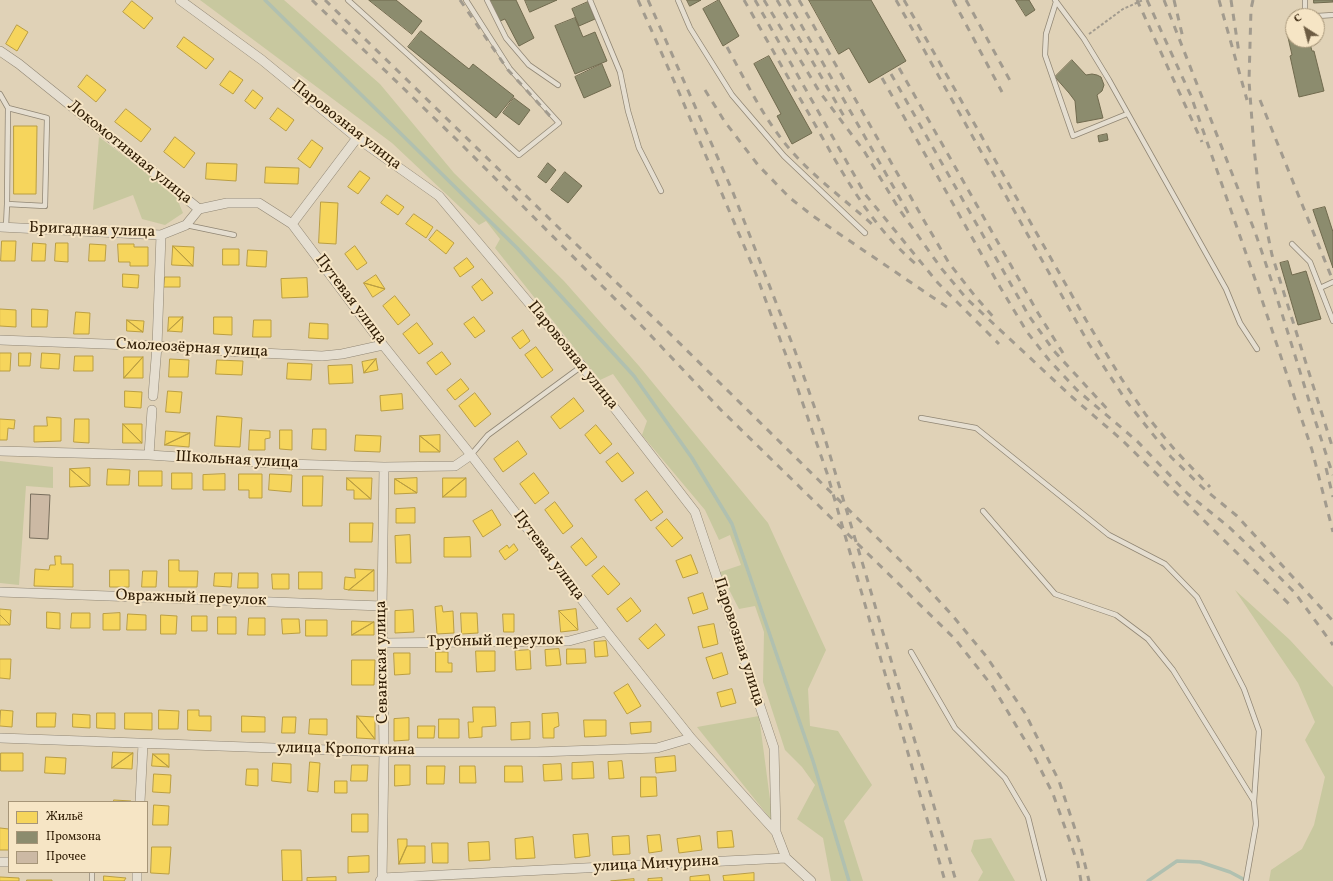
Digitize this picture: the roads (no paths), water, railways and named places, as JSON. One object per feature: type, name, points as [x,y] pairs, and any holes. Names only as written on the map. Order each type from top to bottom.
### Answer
[{"type":"street","name":"Паровозная улица","points":[[180,0],[262,60],[357,138],[439,196],[582,366],[695,512],[774,748],[776,832]]},
{"type":"street","name":"Локомотивная улица","points":[[1,52],[199,209],[227,203],[258,203],[292,224]]},
{"type":"street","points":[[292,224],[357,138]]},
{"type":"street","name":"Бригадная улица","points":[[3,227],[161,235],[186,225],[199,209]]},
{"type":"street","name":"Путевая улица","points":[[292,224],[383,345],[471,455],[606,631],[691,738],[776,832],[786,858],[811,881]]},
{"type":"street","points":[[153,396],[157,346],[161,235]]},
{"type":"street","name":"Смолеозёрная улица","points":[[0,340],[157,346],[322,356],[342,354],[383,345]]},
{"type":"street","points":[[149,455],[152,410]]},
{"type":"street","name":"Школьная улица","points":[[0,451],[149,455],[287,464],[384,467],[454,466],[471,455]]},
{"type":"street","name":"Севанская улица","points":[[381,879],[384,752],[382,606],[384,467]]},
{"type":"street","name":"Овражный переулок","points":[[0,592],[382,606]]},
{"type":"street","name":"Трубный переулок","points":[[383,643],[569,641],[606,631]]},
{"type":"street","name":"улица Кропоткина","points":[[0,738],[384,752],[537,752],[657,748],[691,738]]},
{"type":"street","points":[[140,801],[143,744]]},
{"type":"street","name":"улица Мичурина","points":[[381,879],[786,858]]},
{"type":"lane","points":[[348,0],[518,155],[559,123],[510,68],[466,0]]},
{"type":"lane","points":[[487,0],[506,38],[529,65],[558,85]]},
{"type":"lane","points":[[590,0],[620,72],[628,111],[639,148],[661,191]]},
{"type":"lane","points":[[678,0],[690,28],[732,95],[784,156],[864,233]]},
{"type":"lane","points":[[1055,1],[1084,39],[1226,289],[1240,322],[1257,349]]},
{"type":"lane","points":[[1055,1],[1046,34],[1045,55],[1073,136],[1127,114]]},
{"type":"lane","points":[[0,94],[8,108],[7,204],[3,227]]},
{"type":"lane","points":[[7,204],[45,206],[47,118],[8,108]]},
{"type":"lane","points":[[186,225],[234,235]]},
{"type":"lane","points":[[1292,244],[1310,262],[1333,321]]},
{"type":"lane","points":[[1320,288],[1333,282]]},
{"type":"lane","points":[[471,455],[488,435],[582,366]]},
{"type":"lane","points":[[921,418],[976,428],[1109,535],[1165,564],[1197,597],[1244,688],[1259,730],[1254,801],[1256,824],[1246,881]]},
{"type":"lane","points":[[983,511],[1055,594],[1116,615],[1148,640],[1173,670],[1254,801]]},
{"type":"lane","points":[[911,652],[955,728],[1005,778],[1028,817],[1044,881]]},
{"type":"waterway","points":[[265,0],[517,248],[634,376],[692,458],[732,524],[813,761],[849,881]]},
{"type":"waterway","points":[[1148,881],[1177,861],[1200,862],[1230,872],[1247,881]]},
{"type":"railway","points":[[312,0],[459,142],[639,323],[721,410],[955,639],[993,687],[1032,752],[1053,794],[1078,864],[1081,881]]},
{"type":"railway","points":[[325,0],[559,228],[657,321],[917,577],[952,615],[986,656],[1025,713],[1059,781],[1080,844],[1089,881]]},
{"type":"railway","points":[[460,0],[508,70],[550,116]]},
{"type":"railway","points":[[638,0],[756,274],[787,358],[827,473],[945,881]]},
{"type":"railway","points":[[648,0],[732,190],[795,351],[823,432],[956,881]]},
{"type":"railway","points":[[744,0],[835,160],[859,198],[885,233],[900,250],[917,265]]},
{"type":"railway","points":[[755,0],[865,194],[938,283],[999,344]]},
{"type":"railway","points":[[764,0],[819,91],[864,151],[899,209],[941,268],[967,299],[1072,397],[1122,440],[1289,604]]},
{"type":"railway","points":[[777,0],[845,118]]},
{"type":"railway","points":[[787,0],[910,216]]},
{"type":"railway","points":[[799,0],[949,263],[996,320]]},
{"type":"railway","points":[[896,0],[1089,344],[1127,402],[1171,457],[1203,488],[1237,516],[1333,621]]},
{"type":"railway","points":[[904,0],[1086,320],[1121,378],[1146,415],[1175,450],[1210,487]]},
{"type":"railway","points":[[953,0],[1002,92]]},
{"type":"railway","points":[[966,0],[1013,86]]},
{"type":"railway","points":[[1137,0],[1202,142]]},
{"type":"railway","points":[[1147,0],[1191,96],[1256,282],[1312,450],[1333,532]]},
{"type":"railway","points":[[1164,0],[1255,232],[1333,475]]},
{"type":"railway","points":[[1174,0],[1183,38]]},
{"type":"railway","points":[[1219,0],[1247,100]]},
{"type":"railway","points":[[1231,0],[1239,53]]},
{"type":"railway","points":[[1253,0],[1251,9],[1249,81],[1259,192],[1272,255],[1333,449]]},
{"type":"railway","points":[[727,47],[752,93],[780,137],[812,172],[873,225]]},
{"type":"railway","points":[[899,68],[1038,313],[1063,353]]},
{"type":"railway","points":[[891,74],[1029,316],[1054,351],[1110,412]]},
{"type":"railway","points":[[882,78],[1000,287],[1027,332],[1049,360],[1077,390],[1137,441],[1188,494],[1229,527],[1255,552],[1295,593],[1333,645]]},
{"type":"railway","points":[[705,90],[725,122],[758,165],[790,198],[813,216],[947,307]]},
{"type":"railway","points":[[1260,100],[1333,281]]},
{"type":"railway","points":[[1326,468],[1333,497]]}]
